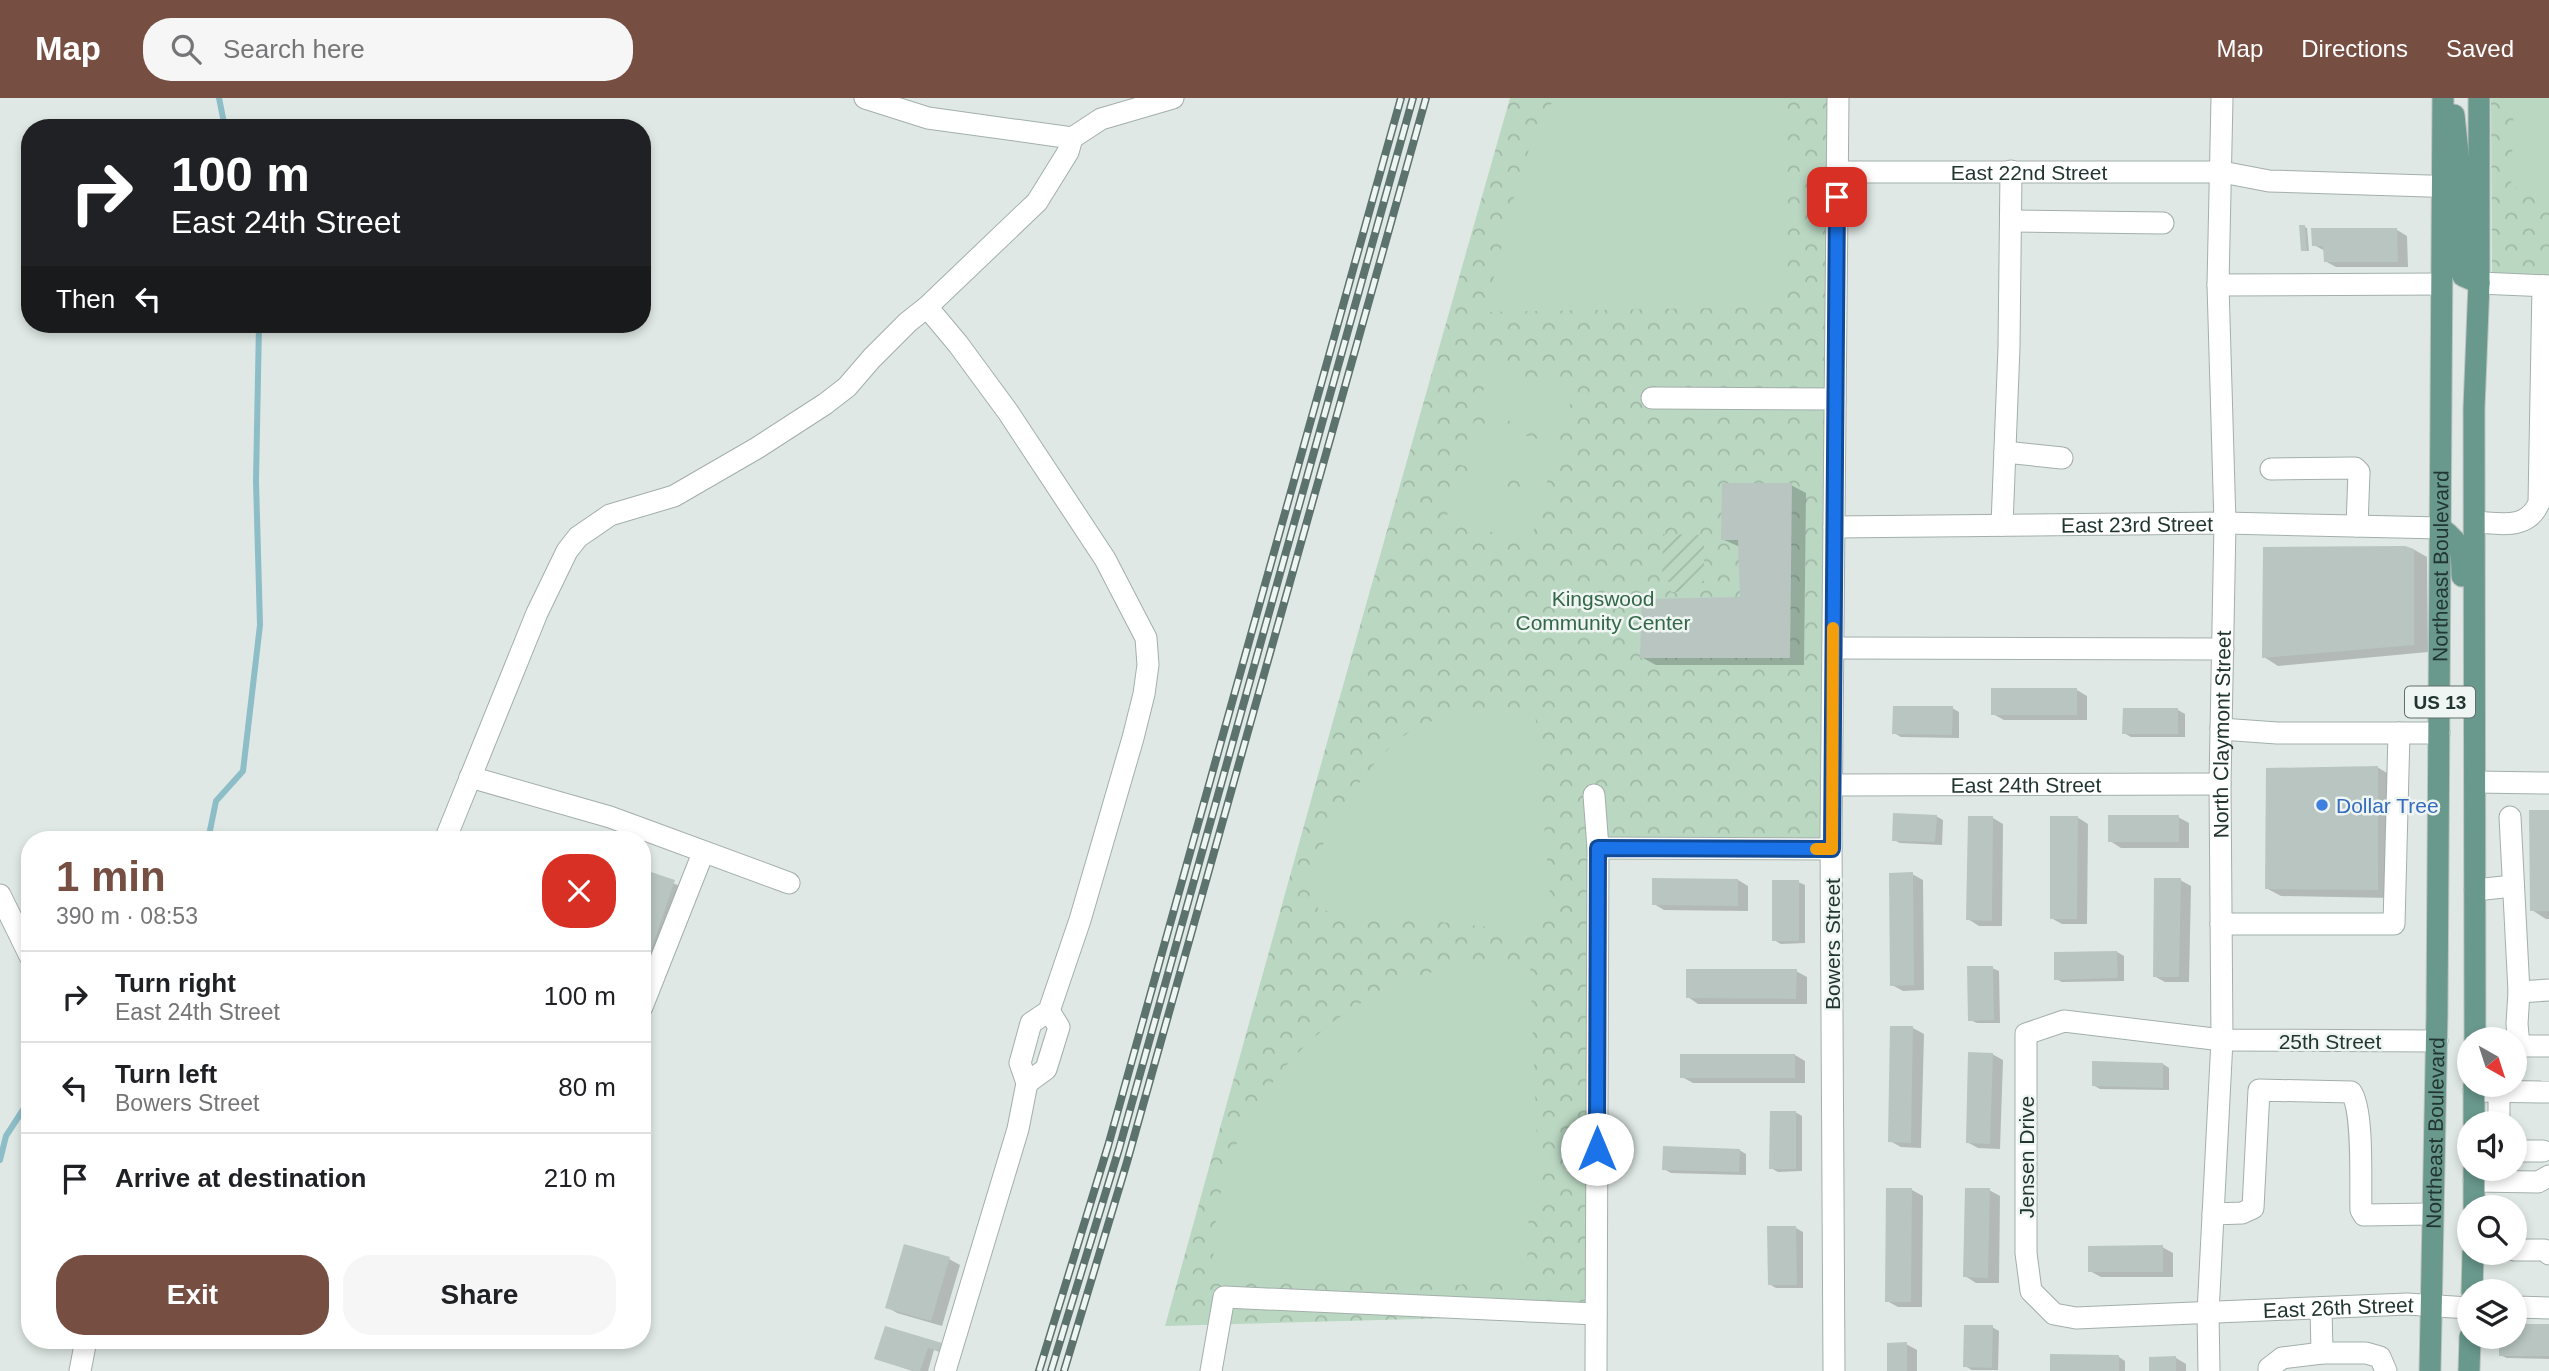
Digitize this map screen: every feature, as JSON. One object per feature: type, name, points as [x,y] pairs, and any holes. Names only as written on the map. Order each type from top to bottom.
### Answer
[{"type":"main road","name":"Northeast Boulevard","points":[[2430,1371],[2437,1041],[2441,284],[2451,187],[2446,98]]},
{"type":"main road","name":"Northeast Boulevard","points":[[2475,1027],[2474,408],[2479,283],[2479,98]]},
{"type":"main road","points":[[2451,187],[2460,268],[2463,276],[2479,283]]},
{"type":"main road","points":[[2441,528],[2458,543],[2462,555],[2462,675],[2476,734]]},
{"type":"main road","points":[[2469,1371],[2470,1349]]},
{"type":"street","points":[[865,98],[928,118],[1072,138]]},
{"type":"street","points":[[449,831],[537,613],[567,551],[578,537],[610,515],[674,496],[825,404],[847,387],[908,322],[1037,202],[1068,152],[1072,138],[1101,119],[1173,98]]},
{"type":"street","name":"Bowers Street","points":[[1835,1371],[1832,785],[1838,98]]},
{"type":"street","name":"North Claymont Street","points":[[2209,1371],[2208,1313],[2222,1040],[2220,784],[2225,523],[2218,285],[2222,98]]},
{"type":"street","points":[[2003,525],[2011,171]]},
{"type":"street","name":"East 22nd Street","points":[[1837,172],[2222,172],[2269,181],[2451,187]]},
{"type":"street","points":[[2011,221],[2163,223]]},
{"type":"street","points":[[2474,522],[2515,524],[2528,519],[2539,503],[2546,286],[2479,283]]},
{"type":"street","points":[[2218,285],[2441,284]]},
{"type":"street","points":[[927,307],[976,369],[1057,485],[1120,585],[1146,638],[1148,665],[1133,738],[1080,920],[1049,1011],[1059,1027],[1046,1069],[1027,1083],[1018,1129],[946,1371]]},
{"type":"street","points":[[1652,398],[1835,399]]},
{"type":"street","points":[[2005,452],[2062,458]]},
{"type":"street","points":[[2271,470],[2355,468],[2359,472],[2357,526]]},
{"type":"street","name":"East 23rd Street","points":[[1834,527],[2225,523],[2441,528]]},
{"type":"street","points":[[1833,648],[2222,649]]},
{"type":"street","points":[[2221,729],[2277,733],[2439,733]]},
{"type":"street","points":[[2221,924],[2394,924],[2399,733]]},
{"type":"street","points":[[470,777],[610,817],[646,831]]},
{"type":"street","points":[[2476,782],[2549,783]]},
{"type":"street","name":"East 24th Street","points":[[1832,785],[2220,784]]},
{"type":"street","points":[[1594,795],[1598,848],[1596,1371]]},
{"type":"street","points":[[2510,817],[2519,992],[2517,1027]]},
{"type":"street","points":[[651,833],[789,883]]},
{"type":"street","points":[[1598,848],[1832,849]]},
{"type":"street","points":[[651,967],[703,853]]},
{"type":"street","points":[[2475,890],[2512,886]]},
{"type":"street","points":[[0,895],[21,938]]},
{"type":"street","points":[[2519,992],[2549,990]]},
{"type":"street","name":"Jensen Drive","points":[[2208,1313],[2076,1318],[2054,1314],[2031,1291],[2026,1253],[2026,1034],[2064,1021],[2222,1040]]},
{"type":"street","name":"25th Street","points":[[2222,1040],[2437,1041]]},
{"type":"street","points":[[2527,1046],[2549,1046]]},
{"type":"street","points":[[2213,1214],[2242,1213],[2253,1208],[2259,1090],[2351,1092],[2356,1099],[2361,1210],[2364,1215],[2432,1214]]},
{"type":"street","points":[[2527,1092],[2549,1092]]},
{"type":"street","points":[[2218,1121],[2257,1120]]},
{"type":"street","points":[[2527,1151],[2543,1151]]},
{"type":"street","points":[[2527,1181],[2538,1182],[2549,1175]]},
{"type":"street","points":[[2527,1250],[2544,1250],[2549,1254]]},
{"type":"street","points":[[1211,1371],[1224,1297],[1596,1314]]},
{"type":"street","name":"East 26th Street","points":[[2208,1313],[2430,1305],[2457,1307]]},
{"type":"street","points":[[2527,1307],[2549,1308]]},
{"type":"street","points":[[2321,1308],[2322,1353]]},
{"type":"street","points":[[80,1371],[84,1349]]},
{"type":"street","points":[[2269,1371],[2269,1368],[2282,1358],[2322,1353],[2366,1353],[2380,1357],[2386,1371]]},
{"type":"green space","name":"Kingswood Community Center","points":[[1510,98],[1832,98],[1831,839],[1597,842],[1596,1314],[1165,1326],[1333,721]]},
{"type":"green space","points":[[1556,98],[1787,98],[1783,307],[1485,312],[1515,194],[1538,120]]},
{"type":"green space","points":[[2491,98],[2549,98],[2549,282],[2492,284]]},
{"type":"green space","points":[[2514,98],[2549,98],[2549,188],[2511,187]]},
{"type":"green space","points":[[1490,368],[1574,392],[1561,436],[1477,412]]},
{"type":"green space","points":[[1474,421],[1558,445],[1545,489],[1461,465]]},
{"type":"green space","points":[[1459,474],[1543,499],[1530,543],[1446,519]]},
{"type":"green space","points":[[1663,534],[1704,535],[1704,583],[1687,583],[1687,592],[1671,592],[1671,582],[1662,581]]},
{"type":"green space","points":[[1496,707],[1535,709],[1551,910],[1530,931],[1318,910],[1314,878],[1318,859],[1338,816],[1368,772],[1385,753],[1418,727],[1446,717]]},
{"type":"green space","points":[[1530,961],[1538,1167],[1537,1210],[1529,1210],[1527,1266],[1519,1275],[1463,1276],[1462,1285],[1213,1275],[1218,1203],[1236,1144],[1275,1079],[1300,1051],[1329,1025],[1394,986],[1454,967]]},
{"type":"building","points":[[2299,225],[2305,225],[2307,251],[2301,251]]},
{"type":"building","points":[[2311,228],[2397,228],[2398,262],[2324,262],[2323,246],[2312,246]]},
{"type":"building","name":"Kingswood Community Center","points":[[1722,483],[1792,483],[1790,658],[1640,658],[1642,599],[1740,597],[1738,540],[1721,540]]},
{"type":"building","points":[[2405,546],[2414,549],[2414,645],[2262,658],[2263,547]]},
{"type":"building","points":[[1991,688],[2077,688],[2077,715],[1991,715]]},
{"type":"building","points":[[1893,706],[1953,706],[1952,735],[1892,734]]},
{"type":"building","points":[[2123,708],[2178,708],[2178,734],[2122,734]]},
{"type":"building","name":"Dollar Tree","points":[[2378,766],[2378,890],[2265,889],[2266,768]]},
{"type":"building","points":[[2529,810],[2549,810],[2549,911],[2530,911]]},
{"type":"building","points":[[1893,813],[1937,815],[1935,842],[1892,841]]},
{"type":"building","points":[[2108,815],[2179,815],[2179,842],[2108,842]]},
{"type":"building","points":[[1968,816],[1993,816],[1992,921],[1966,920]]},
{"type":"building","points":[[2050,816],[2078,816],[2077,919],[2050,919]]},
{"type":"building","points":[[651,872],[675,880],[651,950]]},
{"type":"building","points":[[1913,872],[1914,985],[1890,986],[1889,873]]},
{"type":"building","points":[[1652,878],[1738,879],[1738,906],[1652,905]]},
{"type":"building","points":[[2154,878],[2181,878],[2179,977],[2153,977]]},
{"type":"building","points":[[1772,880],[1799,880],[1799,941],[1772,941]]},
{"type":"building","points":[[2117,951],[2118,978],[2054,980],[2054,952]]},
{"type":"building","points":[[1967,966],[1993,966],[1994,1020],[1968,1021]]},
{"type":"building","points":[[1686,969],[1797,969],[1796,999],[1686,998]]},
{"type":"building","points":[[1890,1026],[1913,1026],[1911,1143],[1888,1142]]},
{"type":"building","points":[[1968,1052],[1993,1053],[1990,1144],[1966,1143]]},
{"type":"building","points":[[1680,1054],[1795,1054],[1795,1078],[1680,1078]]},
{"type":"building","points":[[2092,1061],[2163,1063],[2163,1088],[2092,1086]]},
{"type":"building","points":[[1770,1111],[1796,1111],[1796,1169],[1769,1169]]},
{"type":"building","points":[[1663,1146],[1740,1149],[1739,1172],[1662,1170]]},
{"type":"building","points":[[1886,1188],[1912,1188],[1911,1302],[1885,1302]]},
{"type":"building","points":[[1965,1188],[1990,1188],[1988,1278],[1963,1277]]},
{"type":"building","points":[[1767,1226],[1796,1226],[1797,1285],[1768,1285]]},
{"type":"building","points":[[904,1244],[950,1257],[931,1321],[885,1308]]},
{"type":"building","points":[[2163,1245],[2163,1272],[2088,1272],[2088,1246]]},
{"type":"building","points":[[2527,1324],[2549,1324],[2549,1356],[2499,1356],[2499,1349],[2527,1349]]},
{"type":"building","points":[[1964,1325],[1993,1325],[1992,1368],[1963,1367]]},
{"type":"building","points":[[885,1326],[942,1343],[939,1351],[928,1348],[920,1371],[874,1359]]},
{"type":"building","points":[[1907,1342],[1907,1371],[1887,1371],[1887,1343]]},
{"type":"building","points":[[2050,1354],[2119,1355],[2119,1371],[2050,1371]]},
{"type":"building","points":[[2176,1356],[2176,1371],[2149,1371],[2149,1357]]},
{"type":"waterway","points":[[219,98],[223,119]]},
{"type":"waterway","points":[[210,831],[216,801],[243,771],[260,625],[256,481],[259,333]]},
{"type":"waterway","points":[[0,1160],[6,1136],[21,1113]]},
{"type":"railway","points":[[1039,1371],[1108,1146],[1401,98]]},
{"type":"railway","points":[[1051,1371],[1119,1149],[1413,98]]},
{"type":"railway","points":[[1064,1371],[1127,1162],[1426,98]]},
{"type":"slow traffic","points":[[1816,849],[1832,849],[1833,628]]},
{"type":"place","name":"Dollar Tree","points":[[2322,805]]},
{"type":"route","points":[[1597,1149],[1598,848],[1832,849],[1837,197]]}]
